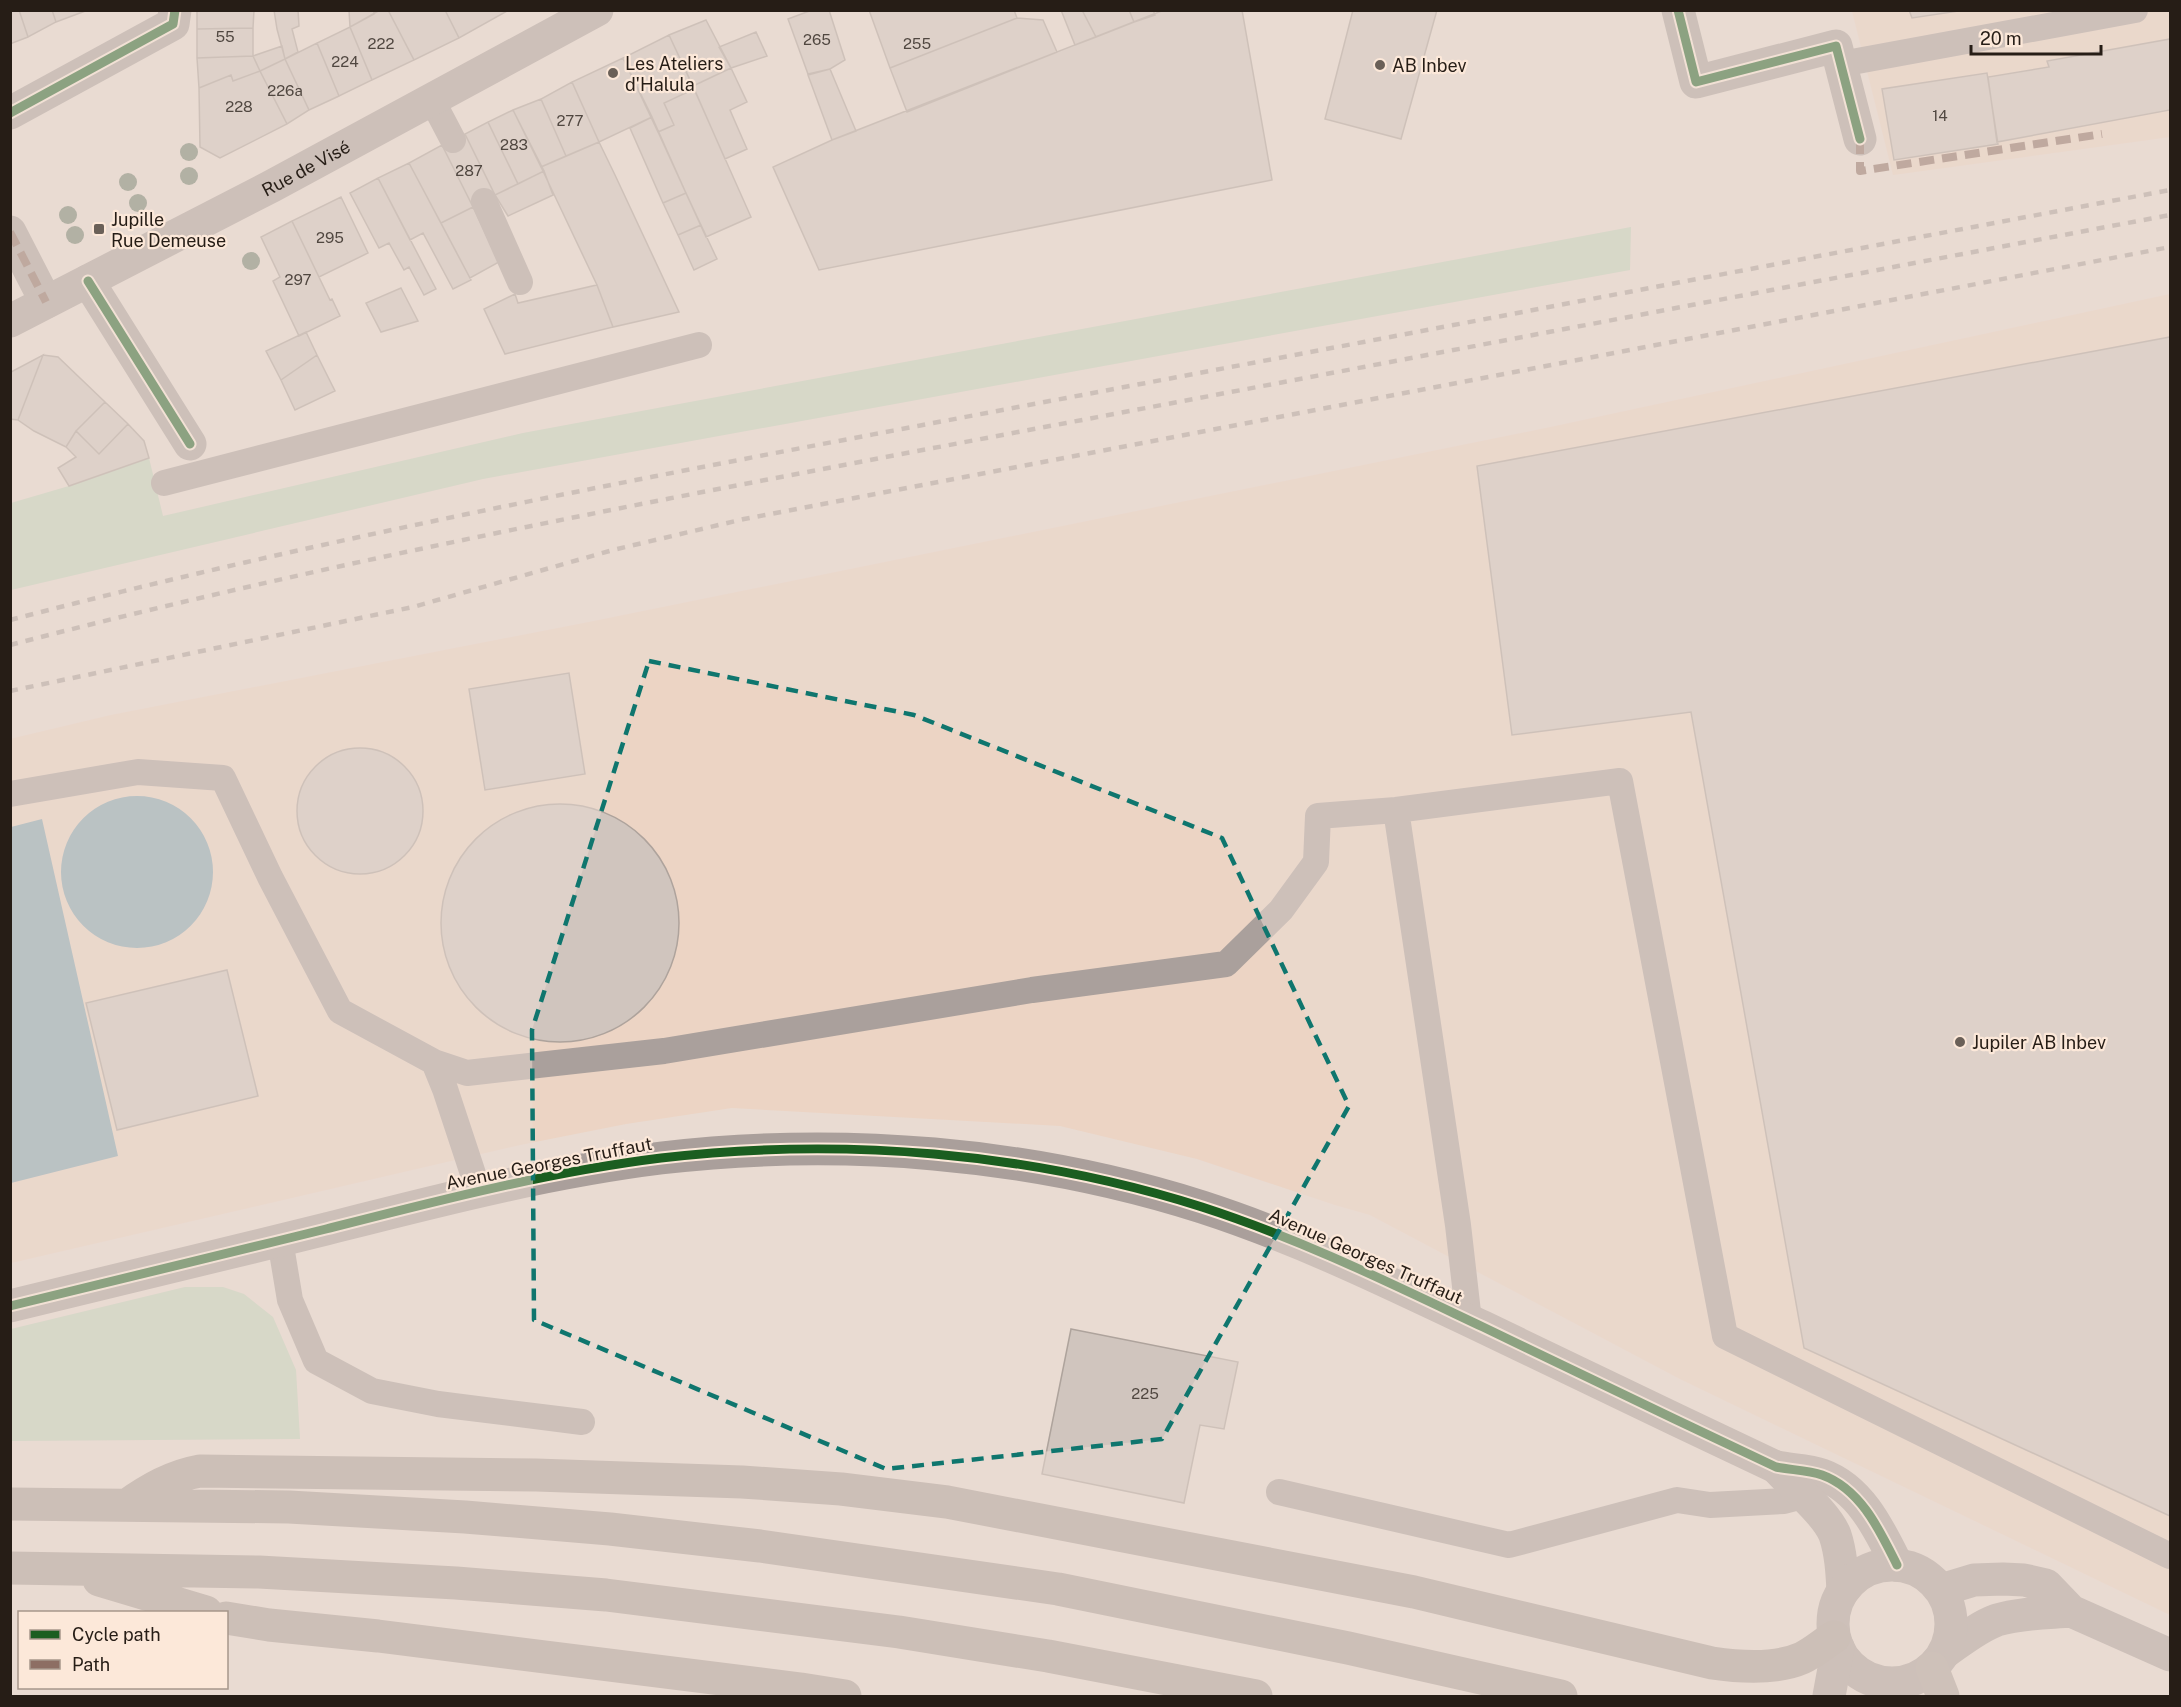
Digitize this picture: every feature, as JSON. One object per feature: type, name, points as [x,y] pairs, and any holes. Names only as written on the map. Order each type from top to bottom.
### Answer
[{"type":"highway","points":[[127,1505],[153,1487],[182,1474],[200,1471],[558,1476],[742,1482],[841,1489],[959,1504],[1402,1590],[1712,1663],[1746,1667],[1785,1663],[1836,1642]]},
{"type":"highway","points":[[10,1504],[290,1507],[465,1517],[610,1529],[760,1546],[1058,1589],[1348,1648],[1562,1696]]},
{"type":"highway","points":[[10,1568],[259,1572],[456,1582],[606,1595],[899,1632],[1048,1656],[1256,1696]]},
{"type":"highway","points":[[63,1569],[203,1611]]},
{"type":"highway","points":[[228,1618],[844,1696]]},
{"type":"street","points":[[1678,10],[1696,82],[1836,46],[1860,139]]},
{"type":"street","name":"Rue de Visé","points":[[10,321],[272,186],[594,11]]},
{"type":"street","points":[[10,113],[174,17]]},
{"type":"street","points":[[10,232],[46,302]]},
{"type":"street","points":[[88,281],[190,444]]},
{"type":"street","name":"Avenue Georges Truffaut","points":[[10,1306],[479,1192],[568,1173],[661,1158],[819,1149],[909,1151],[982,1160],[1061,1172],[1135,1188],[1198,1206],[1319,1249],[1776,1467],[1821,1474],[1845,1488],[1862,1504],[1897,1565]]},
{"type":"street","name":"Avenue Georges Truffaut","points":[[1776,1467],[1820,1512],[1834,1532],[1840,1553],[1843,1591]]},
{"type":"street","points":[[1829,1696],[1836,1642],[1834,1614],[1843,1591],[1857,1576],[1878,1567],[1897,1565],[1918,1571],[1941,1590],[1951,1615],[1950,1634],[1925,1679]]},
{"type":"street","points":[[1941,1590],[1974,1580],[2024,1580],[2046,1585],[2071,1611],[2170,1655]]},
{"type":"street","points":[[1836,1642],[1843,1658],[1857,1672],[1866,1677],[1885,1683],[1925,1679],[1972,1632],[1995,1621],[2017,1615],[2071,1611]]},
{"type":"lane","points":[[1841,64],[2135,10]]},
{"type":"lane","points":[[432,100],[453,140]]},
{"type":"lane","points":[[484,201],[520,282]]},
{"type":"lane","points":[[164,483],[699,345]]},
{"type":"lane","points":[[10,794],[138,772],[223,778],[270,877],[340,1011],[434,1062],[467,1073],[664,1051],[1032,990],[1226,964],[1281,910],[1316,862],[1318,816],[1396,810],[1620,781],[1725,1336],[2170,1556]]},
{"type":"lane","points":[[1396,810],[1458,1225],[1469,1320]]},
{"type":"lane","points":[[434,1062],[479,1192]]},
{"type":"lane","points":[[280,1240],[290,1300],[316,1362],[372,1391],[438,1404],[582,1422]]},
{"type":"lane","points":[[1279,1492],[1509,1545],[1677,1500],[1710,1505],[1784,1501],[1803,1496]]},
{"type":"highlighted area","points":[[649,661],[914,715],[1222,838],[1349,1106],[1162,1439],[886,1469],[534,1320],[532,1030]]},
{"type":"shaded area","points":[[1852,11],[2170,11],[2170,137],[1893,175]]},
{"type":"shaded area","points":[[2170,294],[2170,1615],[1680,1379],[1370,1215],[1197,1159],[1060,1126],[732,1108],[626,1124],[520,1145],[11,1263],[10,739],[111,715],[589,622],[1546,428]]},
{"type":"green space","points":[[1631,227],[1630,270],[483,479],[11,590],[11,503],[69,486],[149,458],[163,516],[523,433]]},
{"type":"green space","points":[[185,1287],[223,1287],[244,1294],[273,1317],[296,1370],[300,1439],[11,1441],[11,1329]]},
{"type":"water","points":[[137,796],[166,801],[191,818],[208,843],[213,872],[208,901],[191,926],[166,943],[137,948],[108,943],[83,926],[66,901],[61,872],[66,843],[83,818],[108,801]]},
{"type":"water","points":[[42,819],[118,1156],[11,1183],[11,827]]},
{"type":"building","points":[[10,10],[19,10],[28,37],[10,44]]},
{"type":"building","points":[[19,10],[52,10],[56,22],[28,37]]},
{"type":"building","points":[[52,10],[88,10],[56,22]]},
{"type":"building","points":[[197,10],[254,10],[253,28],[197,29]]},
{"type":"building","points":[[274,10],[298,10],[299,26],[292,29],[298,52],[285,59],[277,29]]},
{"type":"building","points":[[349,10],[374,10],[374,14],[350,27]]},
{"type":"building","points":[[380,10],[388,10],[414,60],[372,80],[350,27]]},
{"type":"building","points":[[388,10],[445,10],[459,38],[414,60]]},
{"type":"building","points":[[445,10],[509,10],[459,38]]},
{"type":"building","points":[[812,10],[829,10],[845,60],[830,69],[808,74],[788,19]]},
{"type":"building","points":[[869,10],[1014,10],[1017,18],[890,68]]},
{"type":"building","points":[[1061,10],[1082,10],[1096,37],[1075,45]]},
{"type":"building","points":[[1082,10],[1129,10],[1134,22],[1096,37]]},
{"type":"building","points":[[1129,10],[1153,10],[1155,15],[1134,22]]},
{"type":"building","points":[[1164,10],[1242,10],[1272,180],[819,270],[773,167],[832,140]]},
{"type":"building","name":"AB Inbev","points":[[1353,10],[1437,10],[1401,139],[1325,119]]},
{"type":"building","points":[[1909,10],[1965,10],[1912,18]]},
{"type":"building","points":[[1017,18],[1043,20],[1057,52],[907,112],[890,68]]},
{"type":"building","points":[[706,20],[731,68],[693,86],[669,35]]},
{"type":"building","points":[[350,27],[372,80],[339,96],[317,43]]},
{"type":"building","points":[[253,28],[253,56],[197,58],[197,29]]},
{"type":"building","points":[[756,32],[767,56],[731,68],[719,47]]},
{"type":"building","points":[[669,35],[694,89],[664,103],[674,125],[658,132],[623,58]]},
{"type":"building","points":[[2170,39],[2170,110],[1997,142],[1988,77],[2049,67],[2047,61]]},
{"type":"building","points":[[317,43],[339,96],[309,110],[285,59]]},
{"type":"building","points":[[282,46],[285,59],[260,71],[253,56]]},
{"type":"building","points":[[253,56],[260,71],[233,81],[231,75],[199,88],[197,58]]},
{"type":"building","points":[[623,58],[652,117],[599,142],[572,82]]},
{"type":"building","points":[[285,59],[309,110],[287,124],[260,71]]},
{"type":"building","points":[[731,68],[747,102],[730,110],[747,149],[725,159],[693,86]]},
{"type":"building","points":[[830,69],[856,131],[832,140],[808,75]]},
{"type":"building","points":[[260,71],[287,124],[220,158],[200,147],[199,88],[231,75],[233,81]]},
{"type":"building","points":[[1987,73],[1998,144],[1894,160],[1882,89]]},
{"type":"building","points":[[572,82],[599,142],[566,156],[541,99]]},
{"type":"building","points":[[694,89],[751,217],[706,237],[658,132],[674,125],[664,103]]},
{"type":"building","points":[[541,99],[566,156],[541,167],[513,110]]},
{"type":"building","points":[[513,110],[544,171],[518,184],[488,122]]},
{"type":"building","points":[[652,117],[686,193],[663,203],[630,128]]},
{"type":"building","points":[[488,122],[518,184],[495,195],[465,134]]},
{"type":"building","points":[[465,134],[495,195],[473,207],[442,145]]},
{"type":"building","points":[[599,142],[679,312],[613,327],[597,285],[541,167]]},
{"type":"building","points":[[442,145],[473,207],[441,223],[409,163]]},
{"type":"building","points":[[409,163],[471,280],[453,289],[423,233],[410,240],[378,178]]},
{"type":"building","points":[[544,171],[553,195],[508,216],[495,195]]},
{"type":"building","points":[[378,178],[436,289],[424,295],[409,267],[404,270],[389,243],[379,248],[350,193]]},
{"type":"building","points":[[686,193],[701,225],[678,235],[663,203]]},
{"type":"building","points":[[341,197],[368,253],[319,277],[292,221]]},
{"type":"building","points":[[473,207],[499,262],[470,278],[441,223]]},
{"type":"building","points":[[292,221],[340,316],[299,336],[273,281],[280,277],[261,237]]},
{"type":"building","points":[[701,225],[717,259],[694,270],[678,235]]},
{"type":"building","points":[[597,285],[613,327],[505,354],[484,309],[515,294],[518,303]]},
{"type":"building","points":[[401,288],[418,321],[381,332],[366,303]]},
{"type":"building","points":[[306,332],[317,355],[281,380],[266,351]]},
{"type":"building","name":"Jupiler AB Inbev","points":[[2170,337],[2170,1516],[1804,1348],[1691,712],[1512,735],[1477,466]]},
{"type":"building","points":[[43,355],[58,357],[105,402],[76,431],[66,447],[18,420]]},
{"type":"building","points":[[43,355],[18,420],[10,419],[11,372]]},
{"type":"building","points":[[317,355],[335,391],[295,410],[281,380]]},
{"type":"building","points":[[105,402],[128,424],[99,454],[76,431]]},
{"type":"building","points":[[128,424],[144,441],[149,458],[69,486],[58,468],[76,457],[66,447],[76,431],[99,454]]},
{"type":"building","points":[[569,673],[585,774],[485,790],[469,689]]},
{"type":"building","points":[[360,748],[384,753],[404,767],[418,787],[423,811],[418,835],[404,855],[384,869],[360,874],[336,869],[316,855],[302,835],[297,811],[302,787],[316,767],[336,753]]},
{"type":"building","points":[[560,804],[605,813],[626,824],[644,839],[659,857],[670,878],[679,923],[670,968],[659,989],[644,1007],[626,1022],[605,1033],[560,1042],[515,1033],[494,1022],[476,1007],[461,989],[450,968],[441,923],[450,878],[461,857],[476,839],[494,824],[515,813]]},
{"type":"building","points":[[227,970],[258,1096],[117,1130],[86,1003]]},
{"type":"building","points":[[1071,1329],[1238,1362],[1224,1429],[1200,1425],[1184,1503],[1042,1474]]},
{"type":"railway","points":[[10,620],[260,559],[512,505],[1018,407],[2170,190]]},
{"type":"railway","points":[[10,645],[260,584],[512,530],[1018,432],[2170,215]]},
{"type":"railway","points":[[10,691],[413,607],[613,550],[744,519],[2170,247]]},
{"type":"marked path","points":[[1860,139],[1860,171],[2102,134]]},
{"type":"marked path","points":[[10,232],[46,302]]},
{"type":"cycle path","points":[[10,113],[173,24],[175,10]]},
{"type":"cycle path","points":[[1678,10],[1696,82],[1836,46],[1860,139]]},
{"type":"cycle path","points":[[88,281],[190,444]]},
{"type":"cycle path","points":[[10,1306],[451,1198],[534,1179],[619,1164],[729,1152],[797,1149],[934,1154],[1002,1162],[1070,1173],[1136,1188],[1202,1207],[1275,1233],[1414,1294],[1776,1467],[1811,1472],[1836,1481],[1848,1490],[1868,1512],[1897,1565]]},
{"type":"place","name":"AB Inbev","points":[[1380,65]]},
{"type":"place","name":"Les Ateliers d'Halula","points":[[613,73]]},
{"type":"place","name":"Jupille Rue Demeuse","points":[[99,229]]},
{"type":"place","name":"Jupiler AB Inbev","points":[[1960,1042]]}]
